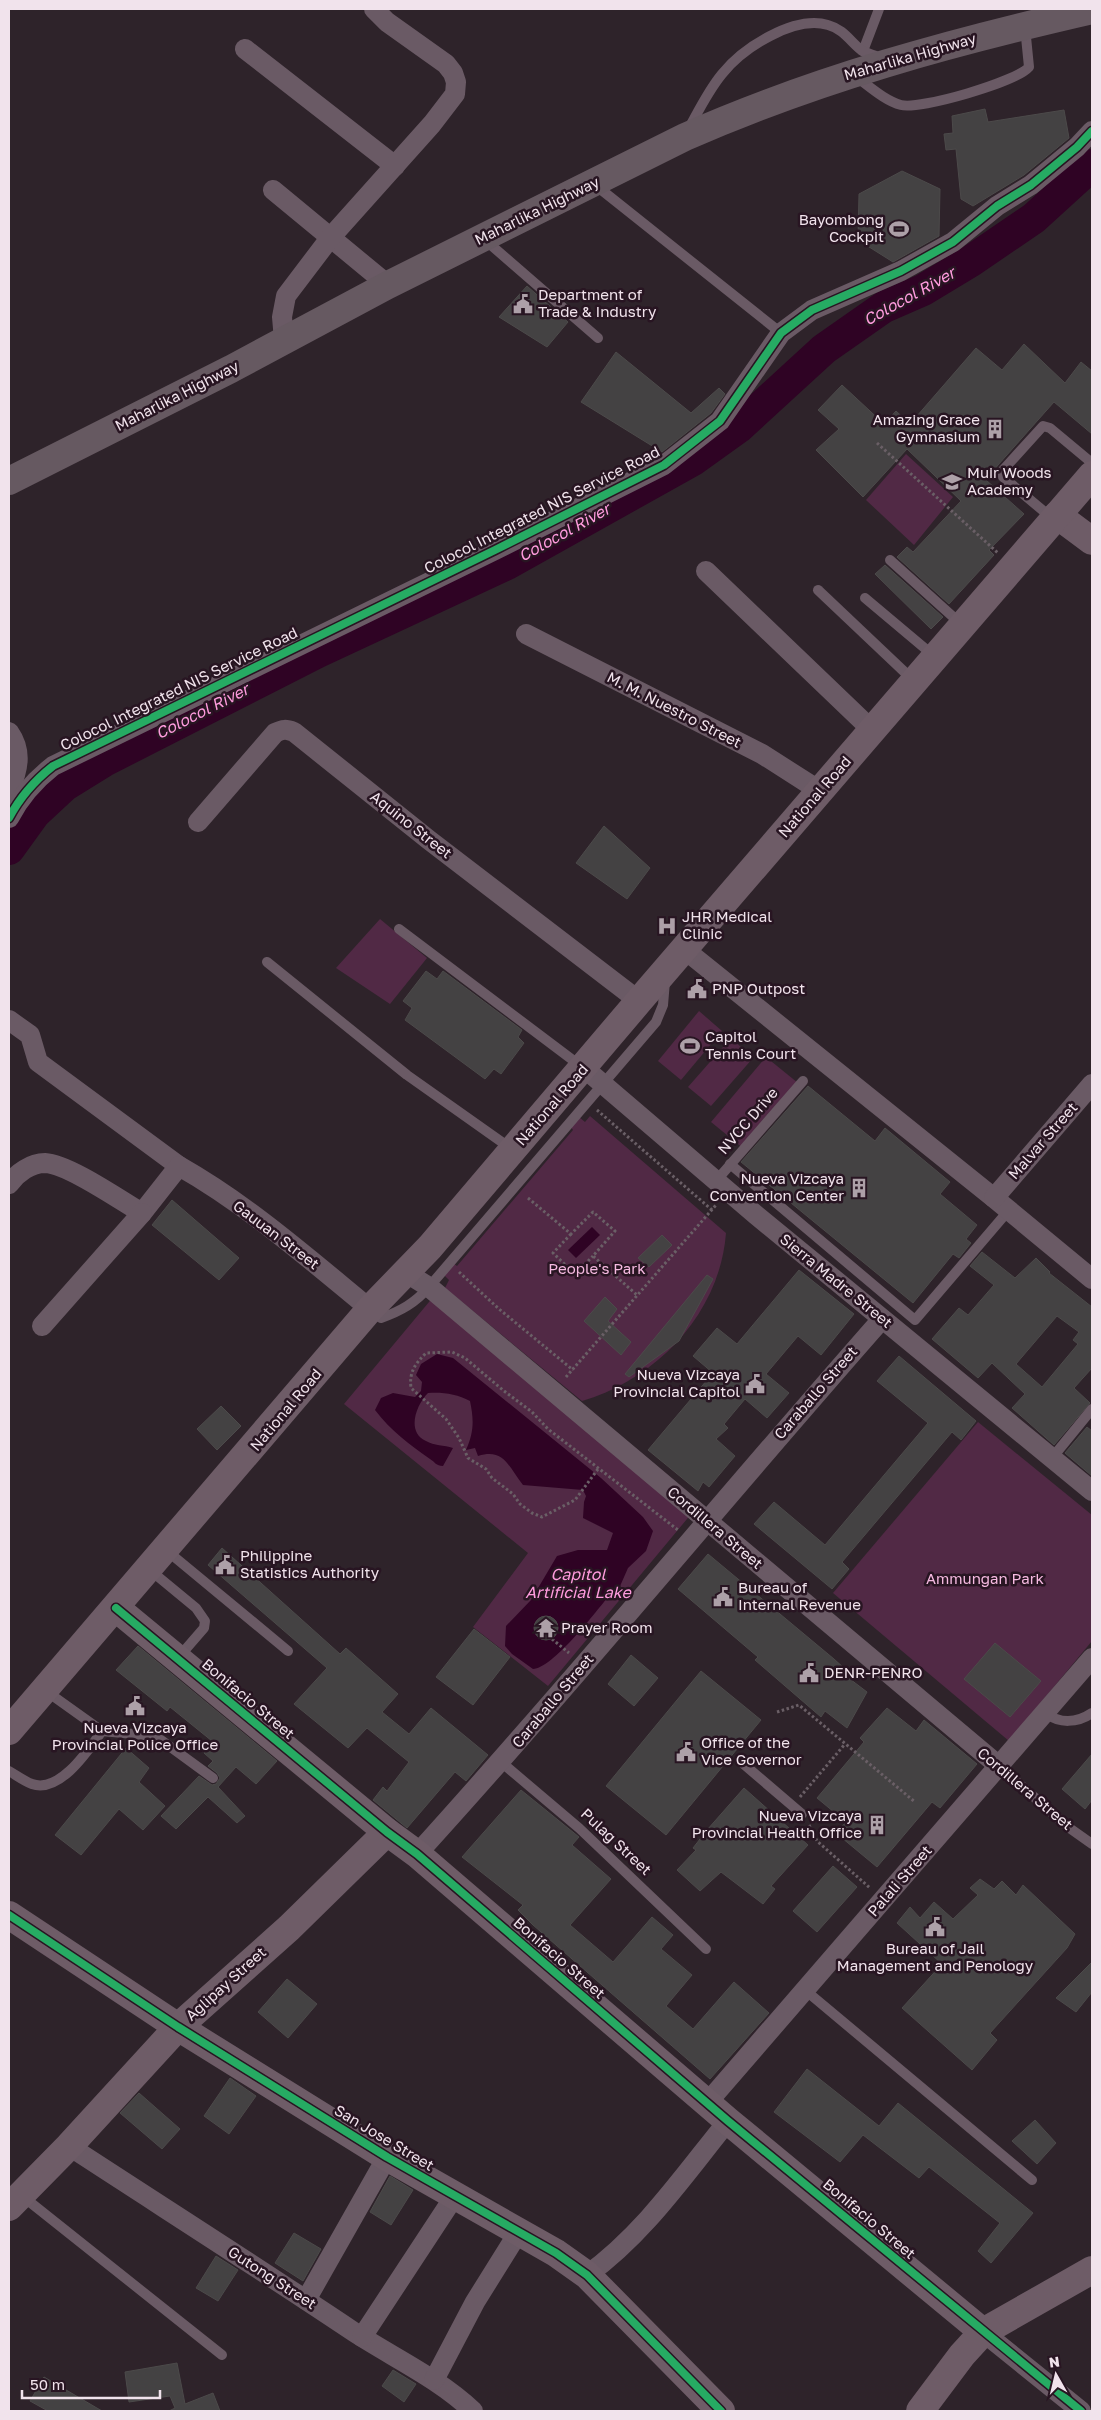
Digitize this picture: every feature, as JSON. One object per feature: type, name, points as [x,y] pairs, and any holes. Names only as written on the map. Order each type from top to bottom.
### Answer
[{"type":"highway","name":"Maharlika Highway","points":[[9,481],[388,285],[684,137],[734,115],[856,62],[888,62],[1024,25],[1092,10]]},
{"type":"street","points":[[284,340],[282,317],[286,296],[330,238],[432,124],[455,94],[456,82],[453,73],[446,64],[387,22],[374,9]]},
{"type":"street","points":[[245,49],[394,166]]},
{"type":"street","name":"Colocol Integrated NIS Service Road","points":[[9,818],[17,802],[34,781],[52,766],[486,555],[664,465],[720,421],[781,333],[812,310],[901,271],[954,242],[997,206],[1031,185],[1077,147],[1092,131]]},
{"type":"street","points":[[273,190],[388,285]]},
{"type":"street","name":"National Road","points":[[9,1732],[370,1309],[406,1272],[513,1150],[593,1076],[639,1001],[1092,475]]},
{"type":"street","points":[[1055,517],[1092,541]]},
{"type":"street","points":[[706,571],[872,730]]},
{"type":"street","name":"M. M. Nuestro Street","points":[[526,634],[762,754],[820,791]]},
{"type":"street","name":"Aquino Street","points":[[198,822],[275,734],[283,729],[294,732],[429,840],[639,1001]]},
{"type":"street","points":[[9,732],[18,750],[18,770],[9,792]]},
{"type":"street","points":[[684,949],[1002,1204],[1092,1279]]},
{"type":"street","name":"Gauuan Street","points":[[9,1020],[30,1034],[38,1062],[179,1166],[230,1199],[370,1309]]},
{"type":"street","name":"Sierra Madre Street","points":[[593,1076],[756,1215],[1092,1491]]},
{"type":"street","name":"Malvar Street","points":[[1002,1204],[1092,1084]]},
{"type":"street","points":[[10,1182],[25,1169],[46,1163],[78,1175],[142,1213]]},
{"type":"street","points":[[42,1326],[142,1213],[179,1166]]},
{"type":"street","name":"Cordillera Street","points":[[406,1272],[429,1287],[554,1391],[999,1766]]},
{"type":"street","name":"Caraballo Street","points":[[417,1854],[500,1762],[882,1318]]},
{"type":"street","name":"Bonifacio Street","points":[[116,1608],[387,1832],[417,1854],[718,2112],[983,2332]]},
{"type":"street","name":"Palali Street","points":[[587,2275],[614,2255],[638,2231],[718,2112],[805,1990],[1092,1658]]},
{"type":"street","name":"Aglipay Street","points":[[15,2201],[69,2146],[178,2028],[289,1928],[387,1832]]},
{"type":"street","name":"San Jose Street","points":[[9,1915],[178,2028],[454,2197],[556,2253],[587,2275],[721,2411]]},
{"type":"street","name":"Gutong Street","points":[[69,2146],[362,2337],[434,2380],[456,2395],[474,2411]]},
{"type":"street","points":[[306,2300],[387,2157]]},
{"type":"street","points":[[362,2337],[454,2197]]},
{"type":"street","points":[[434,2380],[476,2302],[518,2233]]},
{"type":"street","points":[[920,2411],[962,2355],[983,2332],[1092,2270]]},
{"type":"street","points":[[983,2332],[1081,2411]]},
{"type":"lane","points":[[856,62],[879,9]]},
{"type":"lane","points":[[684,137],[709,91],[723,72],[746,52],[789,27],[812,22],[829,25],[842,31],[856,62],[900,105],[915,106],[979,90],[1023,74],[1028,67],[1024,25]]},
{"type":"lane","points":[[594,183],[781,333]]},
{"type":"lane","points":[[483,238],[598,338]]},
{"type":"lane","points":[[1055,517],[1003,476],[1003,470],[1043,426],[1050,428],[1092,463]]},
{"type":"lane","points":[[890,560],[962,625]]},
{"type":"lane","points":[[818,590],[915,681]]},
{"type":"lane","points":[[865,598],[935,657]]},
{"type":"lane","points":[[399,929],[593,1076]]},
{"type":"lane","points":[[267,962],[407,1075],[513,1150]]},
{"type":"lane","points":[[370,1309],[380,1318],[398,1312],[417,1301],[593,1076],[656,1022],[663,1005],[666,970]]},
{"type":"lane","name":"NVCC Drive","points":[[722,1186],[730,1164],[803,1081]]},
{"type":"lane","points":[[730,1164],[896,1302],[915,1320],[1002,1204]]},
{"type":"lane","points":[[882,1318],[896,1302]]},
{"type":"lane","points":[[1052,1458],[1092,1409]]},
{"type":"lane","points":[[157,1560],[288,1651]]},
{"type":"lane","points":[[157,1560],[203,1616],[204,1628],[178,1659]]},
{"type":"lane","points":[[45,1690],[102,1731],[144,1735],[161,1740],[213,1778]]},
{"type":"lane","points":[[1045,1713],[1056,1720],[1076,1721],[1092,1713]]},
{"type":"lane","points":[[9,1771],[34,1785],[47,1784],[58,1780],[77,1765],[102,1731]]},
{"type":"lane","points":[[740,1761],[802,1814]]},
{"type":"lane","name":"Pulag Street","points":[[500,1762],[579,1828],[706,1949]]},
{"type":"lane","name":"Cordillera Street","points":[[999,1766],[1068,1826],[1092,1844]]},
{"type":"lane","points":[[805,1990],[1032,2180]]},
{"type":"lane","points":[[15,2201],[222,2355]]},
{"type":"path","points":[[877,443],[1013,567]]},
{"type":"path","points":[[593,1106],[712,1210]]},
{"type":"path","points":[[554,1391],[712,1210],[722,1186]]},
{"type":"path","points":[[528,1198],[570,1234]]},
{"type":"path","points":[[593,1212],[616,1231],[593,1256],[575,1274],[553,1253],[593,1212]]},
{"type":"path","points":[[593,1256],[637,1295]]},
{"type":"path","points":[[456,1268],[462,1276],[573,1370]]},
{"type":"path","points":[[598,1469],[575,1500],[542,1517],[532,1513],[520,1504],[504,1486],[492,1478],[486,1469],[468,1458],[460,1438],[446,1419],[411,1388],[410,1377],[415,1364],[426,1353],[452,1352],[465,1358],[598,1469],[690,1539]]},
{"type":"path","points":[[552,1639],[574,1657]]},
{"type":"path","points":[[777,1712],[799,1705],[914,1802]]},
{"type":"path","points":[[793,1806],[845,1744]]},
{"type":"path","points":[[802,1814],[817,1840],[883,1900]]},
{"type":"green space","points":[[906,454],[953,497],[914,545],[866,500]]},
{"type":"green space","points":[[380,919],[427,958],[390,1004],[336,968]]},
{"type":"green space","name":"Capitol Tennis Court","points":[[699,1011],[722,1031],[681,1080],[658,1061]]},
{"type":"green space","name":"Capitol Tennis Court","points":[[731,1038],[753,1058],[711,1106],[688,1087]]},
{"type":"green space","points":[[766,1057],[798,1083],[744,1149],[711,1122]]},
{"type":"green space","name":"People's Park","points":[[590,1116],[726,1233],[721,1262],[712,1290],[698,1316],[680,1339],[659,1359],[635,1377],[609,1391],[582,1401],[445,1288],[449,1280],[444,1275],[453,1263],[457,1266],[573,1130],[570,1126],[579,1117],[585,1122]]},
{"type":"green space","points":[[434,1296],[692,1513],[548,1686],[473,1627],[528,1553],[344,1404]]},
{"type":"green space","name":"Ammungan Park","points":[[978,1422],[1092,1515],[1092,1641],[1009,1741],[833,1593]]},
{"type":"water","points":[[592,1227],[600,1235],[576,1258],[568,1250]]},
{"type":"water","name":"Capitol Artificial Lake","points":[[437,1354],[453,1358],[601,1478],[643,1517],[653,1531],[646,1551],[628,1568],[617,1593],[608,1597],[573,1639],[551,1660],[541,1666],[533,1669],[512,1654],[505,1646],[506,1626],[531,1600],[557,1556],[578,1550],[607,1550],[613,1533],[583,1518],[586,1496],[583,1490],[523,1485],[505,1460],[494,1454],[478,1456],[475,1448],[466,1450],[471,1437],[473,1420],[470,1401],[450,1394],[428,1393],[417,1411],[415,1425],[420,1437],[432,1444],[453,1448],[443,1466],[436,1464],[401,1437],[375,1410],[381,1398],[393,1393],[415,1397],[421,1391],[422,1382],[416,1375],[421,1364]],"holes":[[[550,1616],[557,1622],[558,1632],[552,1639],[543,1640],[535,1634],[534,1625],[540,1617]]]},
{"type":"building","points":[[985,109],[988,122],[1064,110],[1069,138],[1024,175],[973,206],[961,199],[956,149],[946,150],[944,134],[953,133],[952,116]]},
{"type":"building","name":"Bayombong Cockpit","points":[[902,171],[940,189],[939,236],[893,262],[858,240],[859,194]]},
{"type":"building","points":[[527,286],[568,322],[547,347],[499,317]]},
{"type":"building","points":[[1024,344],[1065,383],[1081,362],[1092,371],[1092,434],[1054,402],[998,465],[986,480],[1024,514],[989,550],[994,555],[949,604],[897,557],[907,547],[913,552],[961,501],[907,449],[863,497],[816,450],[839,429],[818,410],[842,385],[884,424],[896,411],[910,424],[976,348],[1002,370]]},
{"type":"building","points":[[616,352],[691,413],[719,388],[725,394],[711,413],[662,452],[581,402]]},
{"type":"building","points":[[885,565],[943,617],[931,629],[875,574]]},
{"type":"building","points":[[604,826],[650,868],[627,899],[576,863]]},
{"type":"building","points":[[426,971],[437,979],[443,971],[522,1030],[518,1037],[524,1043],[501,1074],[494,1069],[485,1079],[405,1020],[412,1008],[403,1001]]},
{"type":"building","name":"Nueva Vizcaya Convention Center","points":[[808,1086],[875,1141],[885,1128],[950,1182],[940,1194],[977,1225],[966,1239],[971,1243],[959,1258],[953,1254],[913,1303],[741,1162]]},
{"type":"building","points":[[172,1200],[239,1258],[219,1280],[152,1225]]},
{"type":"building","points":[[662,1235],[672,1245],[649,1267],[638,1258]]},
{"type":"building","points":[[982,1252],[1015,1278],[1036,1258],[1049,1273],[1092,1307],[1092,1368],[1074,1388],[1090,1403],[1054,1445],[1012,1408],[1025,1394],[992,1363],[978,1378],[932,1339],[959,1308],[968,1315],[994,1285],[970,1266]],"holes":[[[1057,1316],[1079,1332],[1073,1340],[1078,1344],[1042,1387],[1016,1364]]]},
{"type":"building","points":[[799,1270],[854,1314],[821,1355],[798,1336],[766,1374],[789,1393],[767,1418],[745,1399],[724,1424],[728,1428],[716,1439],[735,1456],[709,1487],[703,1482],[698,1491],[648,1450],[713,1373],[693,1356],[717,1328],[737,1344]]},
{"type":"building","points":[[707,1275],[713,1279],[679,1341],[629,1377],[625,1374]]},
{"type":"building","points":[[605,1297],[617,1309],[608,1321],[631,1342],[621,1355],[584,1321]]},
{"type":"building","points":[[899,1356],[976,1421],[961,1440],[952,1432],[842,1562],[849,1569],[832,1589],[754,1524],[774,1502],[825,1545],[928,1423],[877,1381]]},
{"type":"building","points":[[221,1406],[241,1426],[217,1450],[197,1429]]},
{"type":"building","points":[[1087,1427],[1092,1431],[1092,1476],[1065,1453]]},
{"type":"building","points":[[222,1548],[340,1654],[346,1648],[398,1694],[382,1712],[409,1734],[431,1708],[488,1755],[466,1781],[455,1772],[407,1828],[373,1800],[383,1787],[387,1791],[409,1762],[367,1728],[348,1748],[294,1704],[327,1668],[208,1565]]},
{"type":"building","points":[[708,1554],[834,1659],[844,1668],[842,1673],[867,1692],[847,1728],[825,1711],[821,1717],[755,1660],[758,1657],[678,1589]]},
{"type":"building","name":"Prayer Room","points":[[546,1616],[554,1620],[558,1628],[554,1636],[546,1640],[538,1636],[534,1628],[538,1620]]},
{"type":"building","points":[[474,1629],[510,1657],[473,1705],[436,1677]]},
{"type":"building","points":[[995,1643],[1041,1681],[1010,1717],[964,1679]]},
{"type":"building","points":[[138,1646],[277,1761],[256,1784],[236,1767],[218,1787],[245,1816],[237,1823],[208,1797],[176,1829],[161,1816],[199,1776],[212,1785],[216,1784],[220,1778],[208,1766],[213,1761],[204,1753],[212,1741],[170,1707],[167,1711],[116,1670]]},
{"type":"building","points":[[631,1655],[658,1678],[634,1706],[608,1684]]},
{"type":"building","points":[[701,1671],[761,1720],[666,1835],[606,1786]]},
{"type":"building","points":[[887,1708],[916,1731],[924,1720],[977,1764],[940,1808],[932,1802],[877,1867],[836,1833],[846,1822],[817,1798],[864,1742],[860,1738]]},
{"type":"building","points":[[126,1748],[149,1768],[139,1782],[165,1806],[143,1830],[119,1809],[81,1855],[55,1835]]},
{"type":"building","points":[[1092,1754],[1092,1800],[1085,1809],[1062,1789]]},
{"type":"building","points":[[744,1788],[808,1845],[771,1886],[775,1889],[763,1904],[721,1872],[700,1891],[677,1870],[696,1850],[693,1848],[707,1830]]},
{"type":"building","points":[[521,1790],[579,1837],[572,1845],[611,1879],[570,1925],[613,1962],[652,1917],[673,1935],[661,1949],[692,1975],[666,2006],[693,2029],[734,1982],[769,2013],[710,2079],[533,1925],[518,1910],[523,1905],[462,1857]]},
{"type":"building","points":[[833,1866],[857,1887],[817,1932],[793,1911]]},
{"type":"building","points":[[980,1879],[994,1889],[1002,1881],[1016,1895],[1023,1885],[1075,1934],[1067,1948],[990,2033],[997,2040],[972,2070],[902,2008],[942,1964],[897,1923],[910,1907],[920,1918],[934,1902],[953,1919],[978,1895],[970,1888]]},
{"type":"building","points":[[1092,1962],[1092,1992],[1076,2012],[1056,1998]]},
{"type":"building","points":[[287,1979],[317,2004],[288,2038],[258,2012]]},
{"type":"building","points":[[807,2069],[879,2126],[898,2103],[1033,2213],[991,2263],[978,2251],[1000,2223],[929,2167],[919,2178],[863,2135],[840,2162],[774,2112]]},
{"type":"building","points":[[230,2078],[256,2096],[229,2134],[204,2116]]},
{"type":"building","points":[[139,2093],[180,2129],[162,2149],[120,2113]]},
{"type":"building","points":[[1035,2120],[1056,2143],[1037,2164],[1012,2141]]},
{"type":"building","points":[[390,2176],[413,2190],[391,2225],[370,2212]]},
{"type":"building","points":[[294,2233],[321,2249],[303,2281],[275,2263]]},
{"type":"building","points":[[216,2256],[238,2270],[218,2301],[196,2288]]},
{"type":"building","points":[[177,2363],[185,2404],[213,2393],[220,2411],[169,2411],[175,2408],[170,2396],[129,2402],[125,2372]]},
{"type":"building","points":[[393,2370],[416,2384],[404,2402],[382,2386]]},
{"type":"building","points":[[44,2377],[102,2411],[48,2411],[30,2401]]},
{"type":"waterway","name":"Colocol River","points":[[9,849],[35,813],[64,786],[106,760],[318,652],[507,564],[693,460],[739,427],[824,349],[884,307],[923,290],[971,261],[1034,218],[1092,165]]},
{"type":"cycle path","points":[[9,818],[28,790],[53,766],[495,550],[664,465],[720,421],[781,333],[812,310],[901,271],[953,242],[997,206],[1031,185],[1077,147],[1092,131]]},
{"type":"cycle path","points":[[116,1608],[387,1832],[417,1854],[728,2121],[1081,2411]]},
{"type":"cycle path","points":[[9,1915],[178,2027],[387,2157],[556,2253],[587,2275],[721,2411]]},
{"type":"place","name":"Bayombong Cockpit","points":[[899,229]]},
{"type":"place","name":"Department of Trade & Industry","points":[[523,304]]},
{"type":"place","name":"Amazing Grace Gymnasium","points":[[995,429]]},
{"type":"place","name":"Muir Woods Academy","points":[[952,482]]},
{"type":"place","name":"JHR Medical Clinic","points":[[667,926]]},
{"type":"place","name":"PNP Outpost","points":[[697,989]]},
{"type":"place","name":"Capitol Tennis Court","points":[[690,1046]]},
{"type":"place","name":"Nueva Vizcaya Convention Center","points":[[859,1188]]},
{"type":"place","name":"Nueva Vizcaya Provincial Capitol","points":[[755,1384]]},
{"type":"place","name":"Philippine Statistics Authority","points":[[225,1565]]},
{"type":"place","name":"Bureau of Internal Revenue","points":[[723,1597]]},
{"type":"place","name":"Prayer Room","points":[[546,1628]]},
{"type":"place","name":"DENR-PENRO","points":[[809,1673]]},
{"type":"place","name":"Nueva Vizcaya Provincial Police Office","points":[[135,1706]]},
{"type":"place","name":"Office of the Vice Governor","points":[[686,1752]]},
{"type":"place","name":"Nueva Vizcaya Provincial Health Office","points":[[877,1825]]},
{"type":"place","name":"Bureau of Jail Management and Penology","points":[[935,1927]]}]
